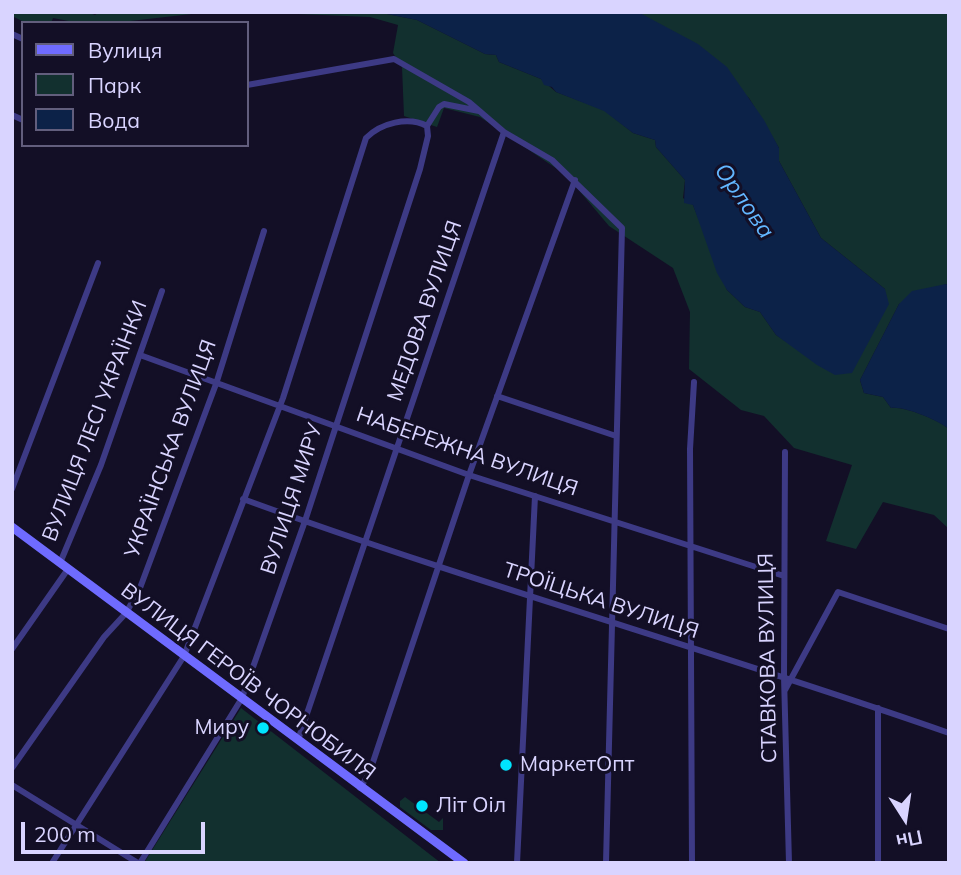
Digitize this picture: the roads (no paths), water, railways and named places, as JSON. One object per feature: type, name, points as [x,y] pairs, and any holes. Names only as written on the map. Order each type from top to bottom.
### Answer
[{"type":"street","points":[[248,85],[383,59],[404,63],[484,113],[504,132],[552,160],[575,180],[597,207],[622,228],[606,863]]},
{"type":"street","points":[[52,863],[184,656],[279,407],[363,145],[369,134],[408,119],[427,125],[444,104],[484,113]]},
{"type":"street","name":"ВУЛИЦЯ МИРУ","points":[[139,863],[242,698],[305,521],[420,169],[428,136],[427,125]]},
{"type":"street","name":"МЕДОВА ВУЛИЦЯ","points":[[298,740],[504,132]]},
{"type":"street","points":[[360,788],[369,774],[440,569],[469,475],[575,180]]},
{"type":"street","name":"УКРАЇНСЬКА ВУЛИЦЯ","points":[[12,768],[104,637],[126,614],[139,588],[216,384],[264,231]]},
{"type":"street","points":[[12,489],[98,263]]},
{"type":"street","name":"ВУЛИЦЯ ЛЕСІ УКРАЇНКИ","points":[[12,649],[64,566],[162,291]]},
{"type":"street","name":"НАБЕРЕЖНА ВУЛИЦЯ","points":[[140,355],[469,475],[784,576]]},
{"type":"street","points":[[692,863],[690,449],[694,382]]},
{"type":"street","points":[[497,396],[616,436]]},
{"type":"street","name":"СТАВКОВА ВУЛИЦЯ","points":[[785,452],[784,677],[789,863]]},
{"type":"street","points":[[517,863],[535,496]]},
{"type":"street","name":"ТРОЇЦЬКА ВУЛИЦЯ","points":[[243,499],[440,569],[784,677],[949,733]]},
{"type":"street","name":"ВУЛИЦЯ ГЕРОЇВ ЧОРНОБИЛЯ","points":[[12,527],[464,863]]},
{"type":"street","points":[[785,690],[793,680],[838,592],[949,629]]},
{"type":"street","points":[[878,708],[878,863]]},
{"type":"street","points":[[12,785],[139,863]]},
{"type":"water","name":"Орлова","points":[[377,12],[638,12],[698,44],[727,67],[764,120],[779,148],[779,161],[821,238],[885,289],[889,304],[852,373],[835,375],[817,365],[776,335],[760,312],[745,307],[727,290],[717,273],[693,205],[684,203],[685,180],[656,147],[655,140],[633,133],[604,111],[556,92],[552,87],[544,85],[541,79],[499,62],[496,55],[485,54],[417,20]]},
{"type":"water","points":[[946,284],[949,287],[949,429],[921,414],[891,408],[883,397],[864,393],[860,380],[899,304],[912,291]]},
{"type":"place","name":"Миру","points":[[263,728]]},
{"type":"place","name":"МаркетОпт","points":[[506,765]]},
{"type":"place","name":"Літ Оіл","points":[[422,806]]}]
